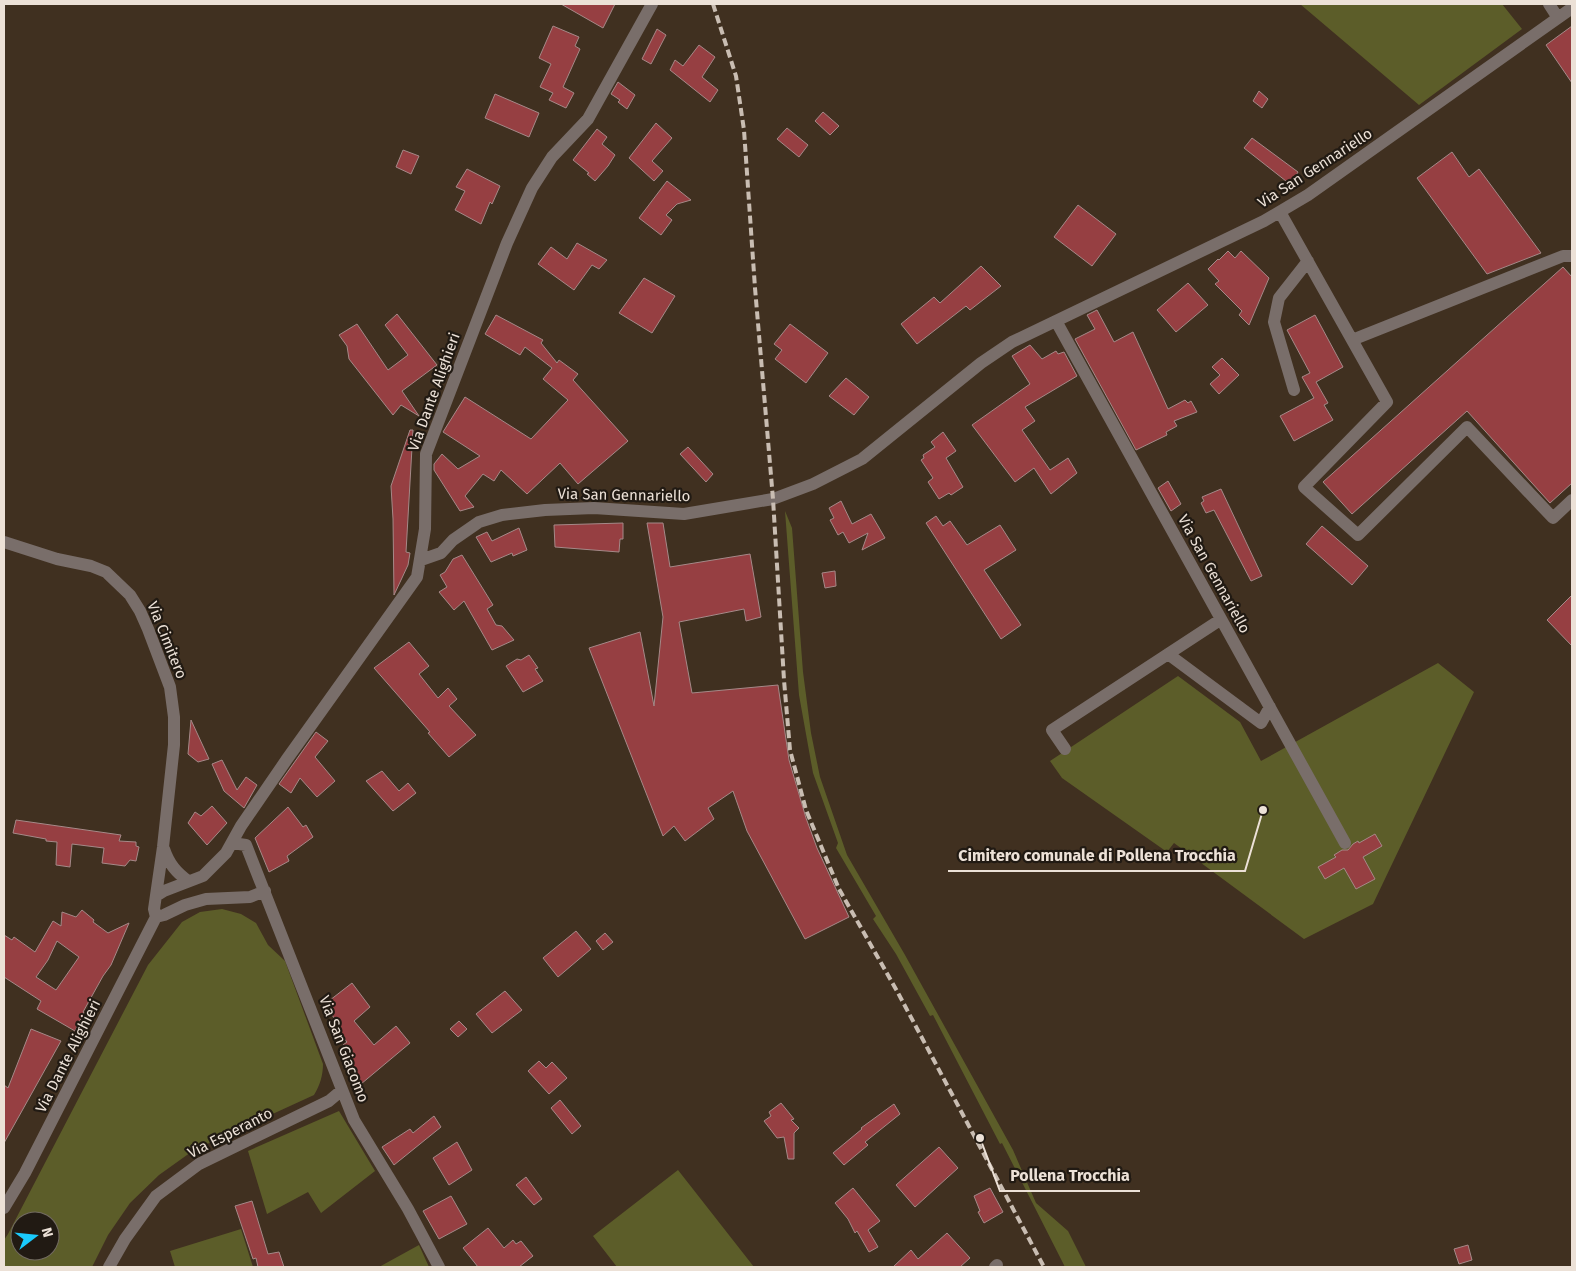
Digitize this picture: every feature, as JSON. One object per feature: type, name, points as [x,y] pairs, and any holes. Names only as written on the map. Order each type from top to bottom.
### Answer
[{"type":"street","name":"Via Dante Alighieri","points":[[4,1208],[26,1173],[156,916],[154,909],[156,896],[196,879],[209,871],[226,853],[248,815],[416,577],[425,529],[426,454],[506,243],[532,188],[552,157],[588,119],[652,4]]},
{"type":"street","points":[[1549,4],[1558,18]]},
{"type":"street","name":"Via San Gennariello","points":[[420,560],[441,553],[453,540],[479,522],[502,515],[546,510],[594,508],[684,514],[773,499],[812,484],[862,459],[988,358],[1012,342],[1280,212],[1340,173],[1572,8]]},
{"type":"street","points":[[1280,212],[1387,402],[1304,487],[1358,535],[1467,427],[1553,518],[1572,500]]},
{"type":"street","points":[[1352,340],[1563,256],[1572,256]]},
{"type":"street","points":[[1294,390],[1274,322],[1279,298],[1308,261]]},
{"type":"street","name":"Via San Gennariello","points":[[1056,321],[1345,843]]},
{"type":"street","name":"Via Cimitero","points":[[4,542],[57,559],[91,566],[106,572],[130,595],[140,611],[170,687],[174,717],[174,745],[156,896]]},
{"type":"street","points":[[1065,749],[1052,730],[1220,620]]},
{"type":"street","points":[[1168,654],[1262,722],[1270,707]]},
{"type":"street","points":[[232,843],[246,845],[248,815]]},
{"type":"street","name":"Via San Giacomo","points":[[246,845],[354,1120],[408,1209],[439,1267]]},
{"type":"street","points":[[163,847],[169,862],[178,874],[188,881]]},
{"type":"street","points":[[156,916],[164,915],[185,905],[206,899],[250,897],[265,891]]},
{"type":"street","name":"Via Esperanto","points":[[109,1267],[125,1239],[156,1196],[199,1164],[329,1101],[342,1090]]},
{"type":"shaded area","points":[[1300,4],[1502,4],[1522,29],[1419,105]]},
{"type":"shaded area","points":[[785,511],[792,528],[803,672],[811,733],[820,777],[847,855],[905,955],[1013,1150],[1036,1203],[1068,1231],[1086,1267],[1065,1267],[1002,1143],[1000,1144],[933,1015],[930,1016],[896,954],[873,919],[876,916],[836,848],[838,843],[813,773],[799,695]]},
{"type":"shaded area","points":[[1438,663],[1474,692],[1373,904],[1304,939],[1174,843],[1167,852],[1062,778],[1050,761],[1178,676],[1240,722],[1261,761]]},
{"type":"shaded area","points":[[222,909],[241,914],[256,923],[268,945],[285,961],[323,1064],[322,1076],[314,1095],[194,1150],[159,1175],[130,1203],[108,1235],[92,1267],[4,1267],[4,1240],[10,1230],[10,1261],[60,1261],[60,1211],[20,1211],[148,965],[182,922],[200,912]]},
{"type":"shaded area","points":[[339,1111],[375,1171],[321,1213],[308,1192],[267,1214],[248,1151]]},
{"type":"shaded area","points":[[678,1170],[754,1267],[617,1267],[593,1236]]},
{"type":"shaded area","points":[[241,1229],[253,1267],[175,1267],[170,1251]]},
{"type":"shaded area","points":[[419,1245],[429,1267],[379,1267]]},
{"type":"building","points":[[561,4],[615,4],[603,28]]},
{"type":"building","points":[[553,26],[579,37],[575,46],[580,49],[563,87],[574,93],[566,108],[549,100],[553,93],[540,87],[551,64],[539,58]]},
{"type":"building","points":[[1572,26],[1572,83],[1546,45]]},
{"type":"building","points":[[657,29],[666,35],[651,64],[642,59]]},
{"type":"building","points":[[699,45],[715,57],[702,77],[718,90],[710,102],[670,70],[675,60],[683,66]]},
{"type":"building","points":[[618,82],[635,95],[627,109],[618,102],[620,100],[611,94]]},
{"type":"building","points":[[1259,91],[1268,99],[1262,108],[1253,101]]},
{"type":"building","points":[[495,94],[539,113],[529,137],[485,118]]},
{"type":"building","points":[[823,112],[839,126],[830,135],[815,121]]},
{"type":"building","points":[[656,123],[672,138],[652,161],[663,171],[654,181],[629,158]]},
{"type":"building","points":[[787,128],[808,145],[799,157],[777,139]]},
{"type":"building","points":[[597,129],[607,137],[602,144],[615,155],[595,181],[587,174],[589,173],[573,160]]},
{"type":"building","points":[[1252,138],[1298,172],[1291,185],[1244,148]]},
{"type":"building","points":[[403,150],[419,156],[411,174],[396,167]]},
{"type":"building","points":[[1452,152],[1469,177],[1479,169],[1541,253],[1487,274],[1417,178]]},
{"type":"building","points":[[467,169],[500,186],[492,204],[490,202],[481,224],[455,210],[465,191],[456,187]]},
{"type":"building","points":[[667,181],[691,200],[677,204],[666,215],[672,220],[661,235],[639,218]]},
{"type":"building","points":[[1078,205],[1116,234],[1092,266],[1054,237]]},
{"type":"building","points":[[577,243],[607,260],[599,269],[592,265],[574,290],[538,264],[551,247],[567,259]]},
{"type":"building","points":[[1228,251],[1235,258],[1241,251],[1269,278],[1249,325],[1239,315],[1242,311],[1215,284],[1219,281],[1208,269]]},
{"type":"building","points":[[981,266],[1001,286],[970,310],[966,306],[917,344],[901,324],[934,297],[940,303]]},
{"type":"building","points":[[1563,267],[1572,277],[1572,483],[1550,503],[1467,411],[1352,514],[1323,482]]},
{"type":"building","points":[[644,278],[675,296],[652,333],[619,313]]},
{"type":"building","points":[[1188,283],[1208,305],[1176,332],[1157,310]]},
{"type":"building","points":[[1097,310],[1114,342],[1133,332],[1168,409],[1185,400],[1188,403],[1191,401],[1197,412],[1174,421],[1177,426],[1166,432],[1167,435],[1136,450],[1075,339],[1095,329],[1087,315]]},
{"type":"building","points":[[397,314],[437,365],[402,391],[419,416],[401,405],[393,415],[349,359],[347,346],[339,335],[357,324],[388,370],[408,355],[385,325]]},
{"type":"building","points":[[496,315],[543,340],[541,343],[557,363],[559,360],[578,374],[573,380],[628,441],[578,484],[560,463],[527,494],[501,470],[494,481],[483,474],[465,496],[474,507],[460,511],[434,470],[434,464],[442,454],[458,469],[480,456],[443,432],[465,397],[531,439],[568,400],[543,379],[552,368],[525,347],[520,355],[485,334]]},
{"type":"building","points":[[1315,315],[1343,367],[1316,382],[1328,403],[1324,405],[1333,420],[1294,441],[1280,416],[1314,398],[1302,377],[1310,373],[1287,330]]},
{"type":"building","points":[[790,324],[828,353],[806,383],[775,359],[782,350],[774,344]]},
{"type":"building","points":[[1030,345],[1042,359],[1056,351],[1058,354],[1064,352],[1077,376],[1025,407],[1035,421],[1022,430],[1050,470],[1068,458],[1077,473],[1051,494],[1034,468],[1015,482],[972,425],[1030,384],[1012,356]]},
{"type":"building","points":[[1222,358],[1239,375],[1219,394],[1210,384],[1220,375],[1212,367]]},
{"type":"building","points":[[846,378],[869,397],[854,415],[829,396]]},
{"type":"building","points":[[410,430],[413,430],[406,552],[410,553],[408,565],[394,595],[391,486]]},
{"type":"building","points":[[943,432],[956,451],[946,458],[963,487],[951,495],[949,493],[939,499],[928,482],[933,478],[921,460],[924,458],[923,455],[935,447],[931,442]]},
{"type":"building","points":[[688,447],[713,474],[706,482],[680,454]]},
{"type":"building","points":[[1168,481],[1181,504],[1171,511],[1158,488]]},
{"type":"building","points":[[1221,489],[1262,576],[1251,581],[1214,510],[1206,513],[1201,503],[1204,501],[1202,497]]},
{"type":"building","points":[[841,501],[852,524],[871,514],[885,538],[862,550],[868,533],[849,543],[843,532],[838,535],[830,520],[834,518],[829,508]]},
{"type":"building","points":[[936,516],[943,526],[950,521],[967,545],[1000,525],[1016,550],[984,570],[1021,625],[1001,639],[926,523]]},
{"type":"building","points":[[623,523],[623,539],[620,539],[619,552],[555,547],[554,525]]},
{"type":"building","points":[[647,523],[663,523],[670,567],[750,554],[761,617],[746,621],[744,609],[679,622],[692,693],[778,685],[789,760],[806,818],[817,848],[849,917],[805,939],[747,831],[733,791],[708,808],[714,819],[685,841],[674,826],[663,836],[589,648],[640,632],[654,706],[663,617]]},
{"type":"building","points":[[1322,526],[1368,566],[1352,585],[1306,544]]},
{"type":"building","points":[[519,528],[527,550],[513,556],[512,553],[491,562],[476,537],[487,532],[492,541]]},
{"type":"building","points":[[462,555],[493,605],[487,609],[496,625],[502,626],[514,640],[492,650],[464,601],[454,610],[439,592],[447,587],[440,575],[445,572],[453,559]]},
{"type":"building","points":[[835,571],[836,586],[825,588],[822,573]]},
{"type":"building","points":[[1572,595],[1572,646],[1547,620]]},
{"type":"building","points":[[409,642],[429,666],[419,674],[438,698],[448,688],[457,699],[449,706],[476,735],[449,757],[428,733],[430,732],[374,668]]},
{"type":"building","points":[[529,655],[538,668],[535,669],[543,681],[523,692],[506,666],[517,659],[521,660]]},
{"type":"building","points":[[191,720],[209,759],[198,762],[188,754]]},
{"type":"building","points":[[316,732],[328,741],[315,757],[335,781],[317,797],[300,778],[291,793],[279,784]]},
{"type":"building","points":[[222,760],[237,790],[246,777],[257,785],[244,808],[224,791],[212,764]]},
{"type":"building","points":[[382,771],[399,791],[408,783],[416,793],[393,811],[366,781]]},
{"type":"building","points":[[212,806],[227,823],[207,845],[188,823],[195,812],[201,816]]},
{"type":"building","points":[[288,807],[303,827],[306,825],[313,837],[287,856],[289,861],[269,872],[255,838]]},
{"type":"building","points":[[16,820],[121,835],[119,841],[136,842],[136,846],[139,847],[136,861],[130,860],[125,866],[102,863],[104,848],[72,844],[70,867],[56,865],[57,842],[13,833]]},
{"type":"building","points":[[1375,834],[1382,846],[1363,857],[1375,879],[1356,889],[1344,868],[1325,879],[1318,867],[1336,857],[1334,855],[1342,850],[1348,850],[1358,841],[1359,843]]},
{"type":"building","points":[[82,910],[94,920],[93,922],[108,933],[129,923],[111,965],[83,1012],[75,1031],[37,1009],[41,1001],[4,977],[4,935],[12,940],[14,937],[35,952],[53,921],[61,926],[62,912],[76,917]],"holes":[[[57,941],[79,957],[56,990],[36,977],[48,960]]]},
{"type":"building","points":[[576,931],[591,949],[558,977],[543,958]]},
{"type":"building","points":[[605,933],[613,942],[603,950],[596,941]]},
{"type":"building","points":[[352,983],[370,1007],[354,1021],[374,1045],[396,1026],[410,1043],[361,1084],[343,1045],[347,1042],[336,1029],[336,1021],[325,1004]]},
{"type":"building","points":[[505,991],[522,1010],[492,1033],[476,1014]]},
{"type":"building","points":[[459,1021],[467,1029],[458,1037],[450,1029]]},
{"type":"building","points":[[31,1029],[61,1041],[4,1143],[4,1085],[8,1088]]},
{"type":"building","points":[[539,1061],[546,1068],[552,1062],[567,1078],[549,1094],[528,1071]]},
{"type":"building","points":[[560,1100],[581,1126],[572,1134],[551,1108]]},
{"type":"building","points":[[781,1103],[794,1119],[791,1120],[799,1128],[794,1133],[794,1159],[788,1159],[784,1137],[777,1138],[764,1121],[771,1116],[769,1112]]},
{"type":"building","points":[[894,1104],[900,1114],[865,1142],[868,1145],[844,1165],[833,1153],[861,1128]]},
{"type":"building","points":[[434,1116],[441,1127],[394,1165],[382,1147],[410,1129],[413,1133]]},
{"type":"building","points":[[457,1142],[472,1170],[449,1185],[433,1158]]},
{"type":"building","points":[[939,1147],[958,1168],[915,1207],[896,1185]]},
{"type":"building","points":[[526,1177],[542,1199],[534,1205],[516,1185]]},
{"type":"building","points":[[853,1188],[880,1221],[868,1230],[878,1247],[869,1252],[857,1231],[855,1233],[848,1219],[835,1203]]},
{"type":"building","points":[[990,1188],[1003,1212],[984,1223],[978,1212],[980,1211],[974,1196]]},
{"type":"building","points":[[451,1196],[467,1224],[439,1239],[423,1211]]},
{"type":"building","points":[[252,1201],[268,1254],[279,1252],[284,1267],[258,1267],[256,1258],[253,1259],[235,1206]]},
{"type":"building","points":[[488,1228],[504,1248],[513,1240],[516,1244],[521,1241],[533,1256],[519,1267],[478,1267],[463,1248]]},
{"type":"building","points":[[947,1233],[970,1258],[960,1267],[893,1267],[911,1250],[918,1259]]},
{"type":"building","points":[[1468,1245],[1472,1260],[1459,1264],[1454,1249]]},
{"type":"railway","points":[[713,4],[736,76],[744,130],[773,499],[790,750],[806,810],[839,889],[897,991],[1044,1267]]},
{"type":"place","name":"Cimitero comunale di Pollena Trocchia","points":[[1263,810]]},
{"type":"place","name":"Pollena Trocchia","points":[[980,1138]]}]
